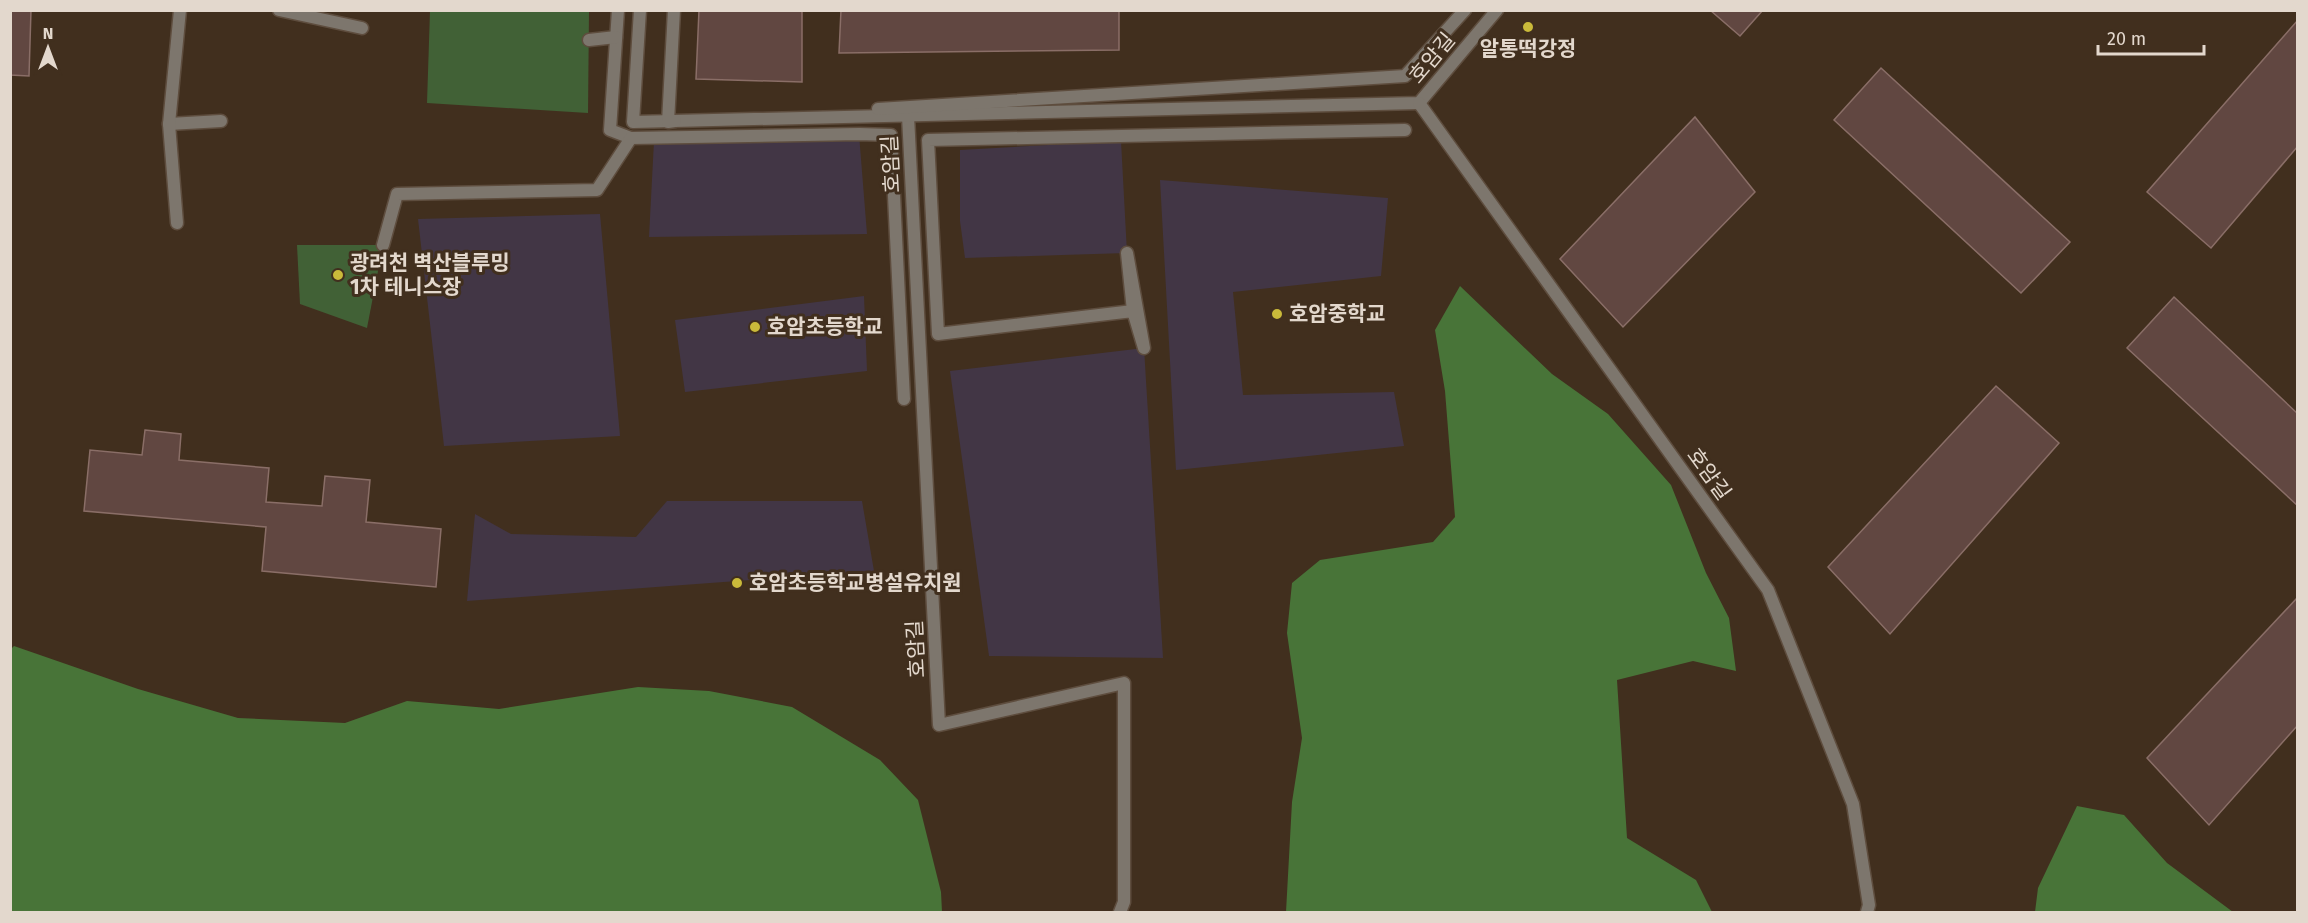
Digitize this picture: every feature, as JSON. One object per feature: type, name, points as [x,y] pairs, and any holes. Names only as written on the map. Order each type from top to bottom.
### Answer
[{"type":"street","points":[[177,223],[169,124],[180,10]]},
{"type":"street","points":[[279,10],[362,28]]},
{"type":"street","points":[[618,10],[610,130],[631,138],[891,135],[904,399]]},
{"type":"street","name":"호암길","points":[[640,10],[633,122],[1419,104],[1497,10]]},
{"type":"street","points":[[674,10],[668,122],[1405,76],[1465,10]]},
{"type":"street","points":[[589,40],[616,37]]},
{"type":"street","name":"호암길","points":[[1419,104],[1768,590],[1853,804],[1869,905],[1867,912]]},
{"type":"street","name":"호암길","points":[[908,116],[939,725],[1124,683],[1124,902],[1120,912]]},
{"type":"street","points":[[169,124],[221,121]]},
{"type":"street","points":[[1133,311],[938,334],[928,140],[1405,130]]},
{"type":"street","points":[[383,245],[397,194],[597,190],[631,138]]},
{"type":"street","points":[[1127,253],[1144,348],[1133,311],[1129,276],[1127,253]]},
{"type":"shaded area","points":[[859,134],[867,234],[649,237],[654,141]]},
{"type":"shaded area","points":[[1121,141],[1127,253],[965,258],[960,221],[960,150]]},
{"type":"shaded area","points":[[1160,180],[1388,198],[1381,276],[1233,292],[1243,395],[1394,392],[1404,446],[1176,470]]},
{"type":"shaded area","points":[[600,214],[620,436],[444,446],[418,219]]},
{"type":"shaded area","points":[[864,296],[867,371],[685,392],[675,320]]},
{"type":"shaded area","points":[[1144,348],[1163,658],[989,656],[950,371]]},
{"type":"shaded area","points":[[667,501],[862,501],[874,571],[467,601],[475,514],[511,534],[636,537]]},
{"type":"green space","points":[[430,11],[589,11],[588,113],[427,103]]},
{"type":"green space","name":"광려천 벽산블루밍 1차 테니스장","points":[[297,245],[383,245],[367,328],[300,304]]},
{"type":"green space","points":[[1460,286],[1552,374],[1608,414],[1671,485],[1706,573],[1729,618],[1736,671],[1693,661],[1617,680],[1627,838],[1696,880],[1712,912],[1286,912],[1292,802],[1302,738],[1287,633],[1292,583],[1320,560],[1433,542],[1455,517],[1445,391],[1435,330]]},
{"type":"green space","points":[[14,646],[138,689],[238,718],[345,723],[407,701],[499,709],[638,687],[709,691],[792,707],[880,760],[918,800],[941,892],[942,912],[11,912],[10,650]]},
{"type":"green space","points":[[2077,806],[2124,815],[2167,863],[2233,912],[2035,912],[2038,888]]},
{"type":"building","points":[[10,10],[31,10],[29,76],[10,75]]},
{"type":"building","points":[[699,10],[802,10],[802,82],[696,79]]},
{"type":"building","points":[[841,10],[1119,10],[1119,50],[839,53]]},
{"type":"building","points":[[1710,10],[1763,10],[1740,36]]},
{"type":"building","points":[[2298,20],[2298,146],[2211,248],[2147,192]]},
{"type":"building","points":[[1881,68],[2070,242],[2021,293],[1834,120]]},
{"type":"building","points":[[1695,117],[1755,192],[1623,327],[1560,259]]},
{"type":"building","points":[[2174,297],[2298,414],[2298,506],[2127,348]]},
{"type":"building","points":[[1996,386],[2059,443],[1890,634],[1828,567]]},
{"type":"building","points":[[145,430],[181,434],[179,460],[269,468],[266,502],[322,506],[325,476],[370,480],[366,522],[441,529],[436,587],[262,571],[266,527],[84,511],[90,450],[142,455]]},
{"type":"building","points":[[2298,597],[2298,725],[2209,825],[2147,758]]},
{"type":"place","name":"알통떡강정","points":[[1528,27]]},
{"type":"place","name":"광려천 벽산블루밍 1차 테니스장","points":[[338,275]]},
{"type":"place","name":"호암중학교","points":[[1277,314]]},
{"type":"place","name":"호암초등학교","points":[[755,327]]},
{"type":"place","name":"호암초등학교병설유치원","points":[[737,583]]}]
